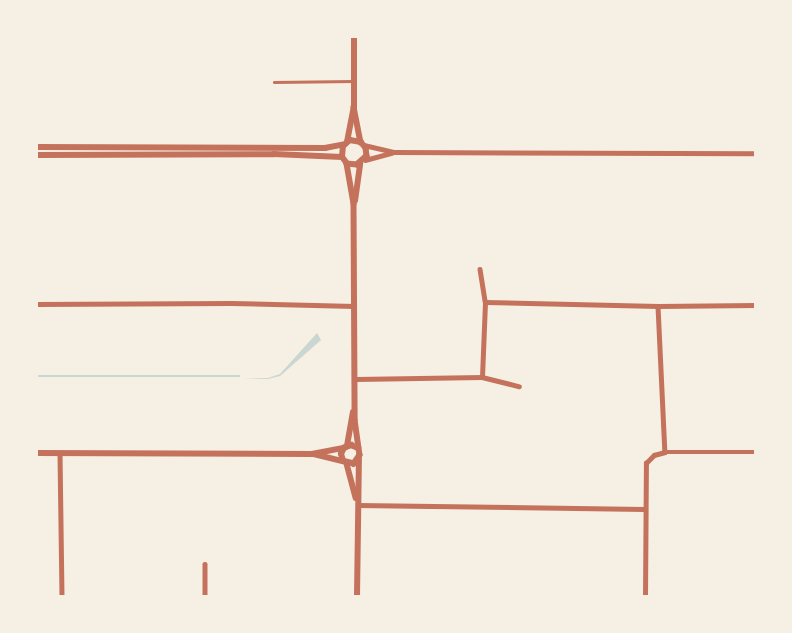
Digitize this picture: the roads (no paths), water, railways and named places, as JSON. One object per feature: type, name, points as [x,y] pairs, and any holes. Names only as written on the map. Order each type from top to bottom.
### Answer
[{"type":"street","points":[[354,36],[354,107],[346,143],[341,150],[342,157],[347,164],[354,203],[356,403],[360,458],[357,597]]},
{"type":"street","points":[[354,107],[367,152],[354,203]]},
{"type":"street","points":[[36,147],[325,148],[354,140],[394,152],[756,153]]},
{"type":"street","points":[[347,164],[353,166],[394,152]]},
{"type":"street","points":[[36,155],[274,154],[342,157]]},
{"type":"street","points":[[480,269],[485,302],[482,378]]},
{"type":"street","points":[[485,302],[658,306],[756,305]]},
{"type":"street","points":[[36,304],[231,303],[354,306]]},
{"type":"street","points":[[658,306],[665,452]]},
{"type":"street","points":[[356,379],[482,378],[519,386]]},
{"type":"street","points":[[356,403],[345,447],[341,454],[358,505]]},
{"type":"street","points":[[36,453],[312,454],[345,447],[358,448]]},
{"type":"street","points":[[645,597],[644,509],[646,463],[654,454],[665,452],[756,452]]},
{"type":"street","points":[[60,453],[62,597]]},
{"type":"street","points":[[312,454],[354,464],[360,458]]},
{"type":"street","points":[[358,505],[644,509]]},
{"type":"street","points":[[205,564],[205,597]]},
{"type":"lane","points":[[274,82],[355,80]]},
{"type":"waterway","points":[[36,376],[239,376]]}]
